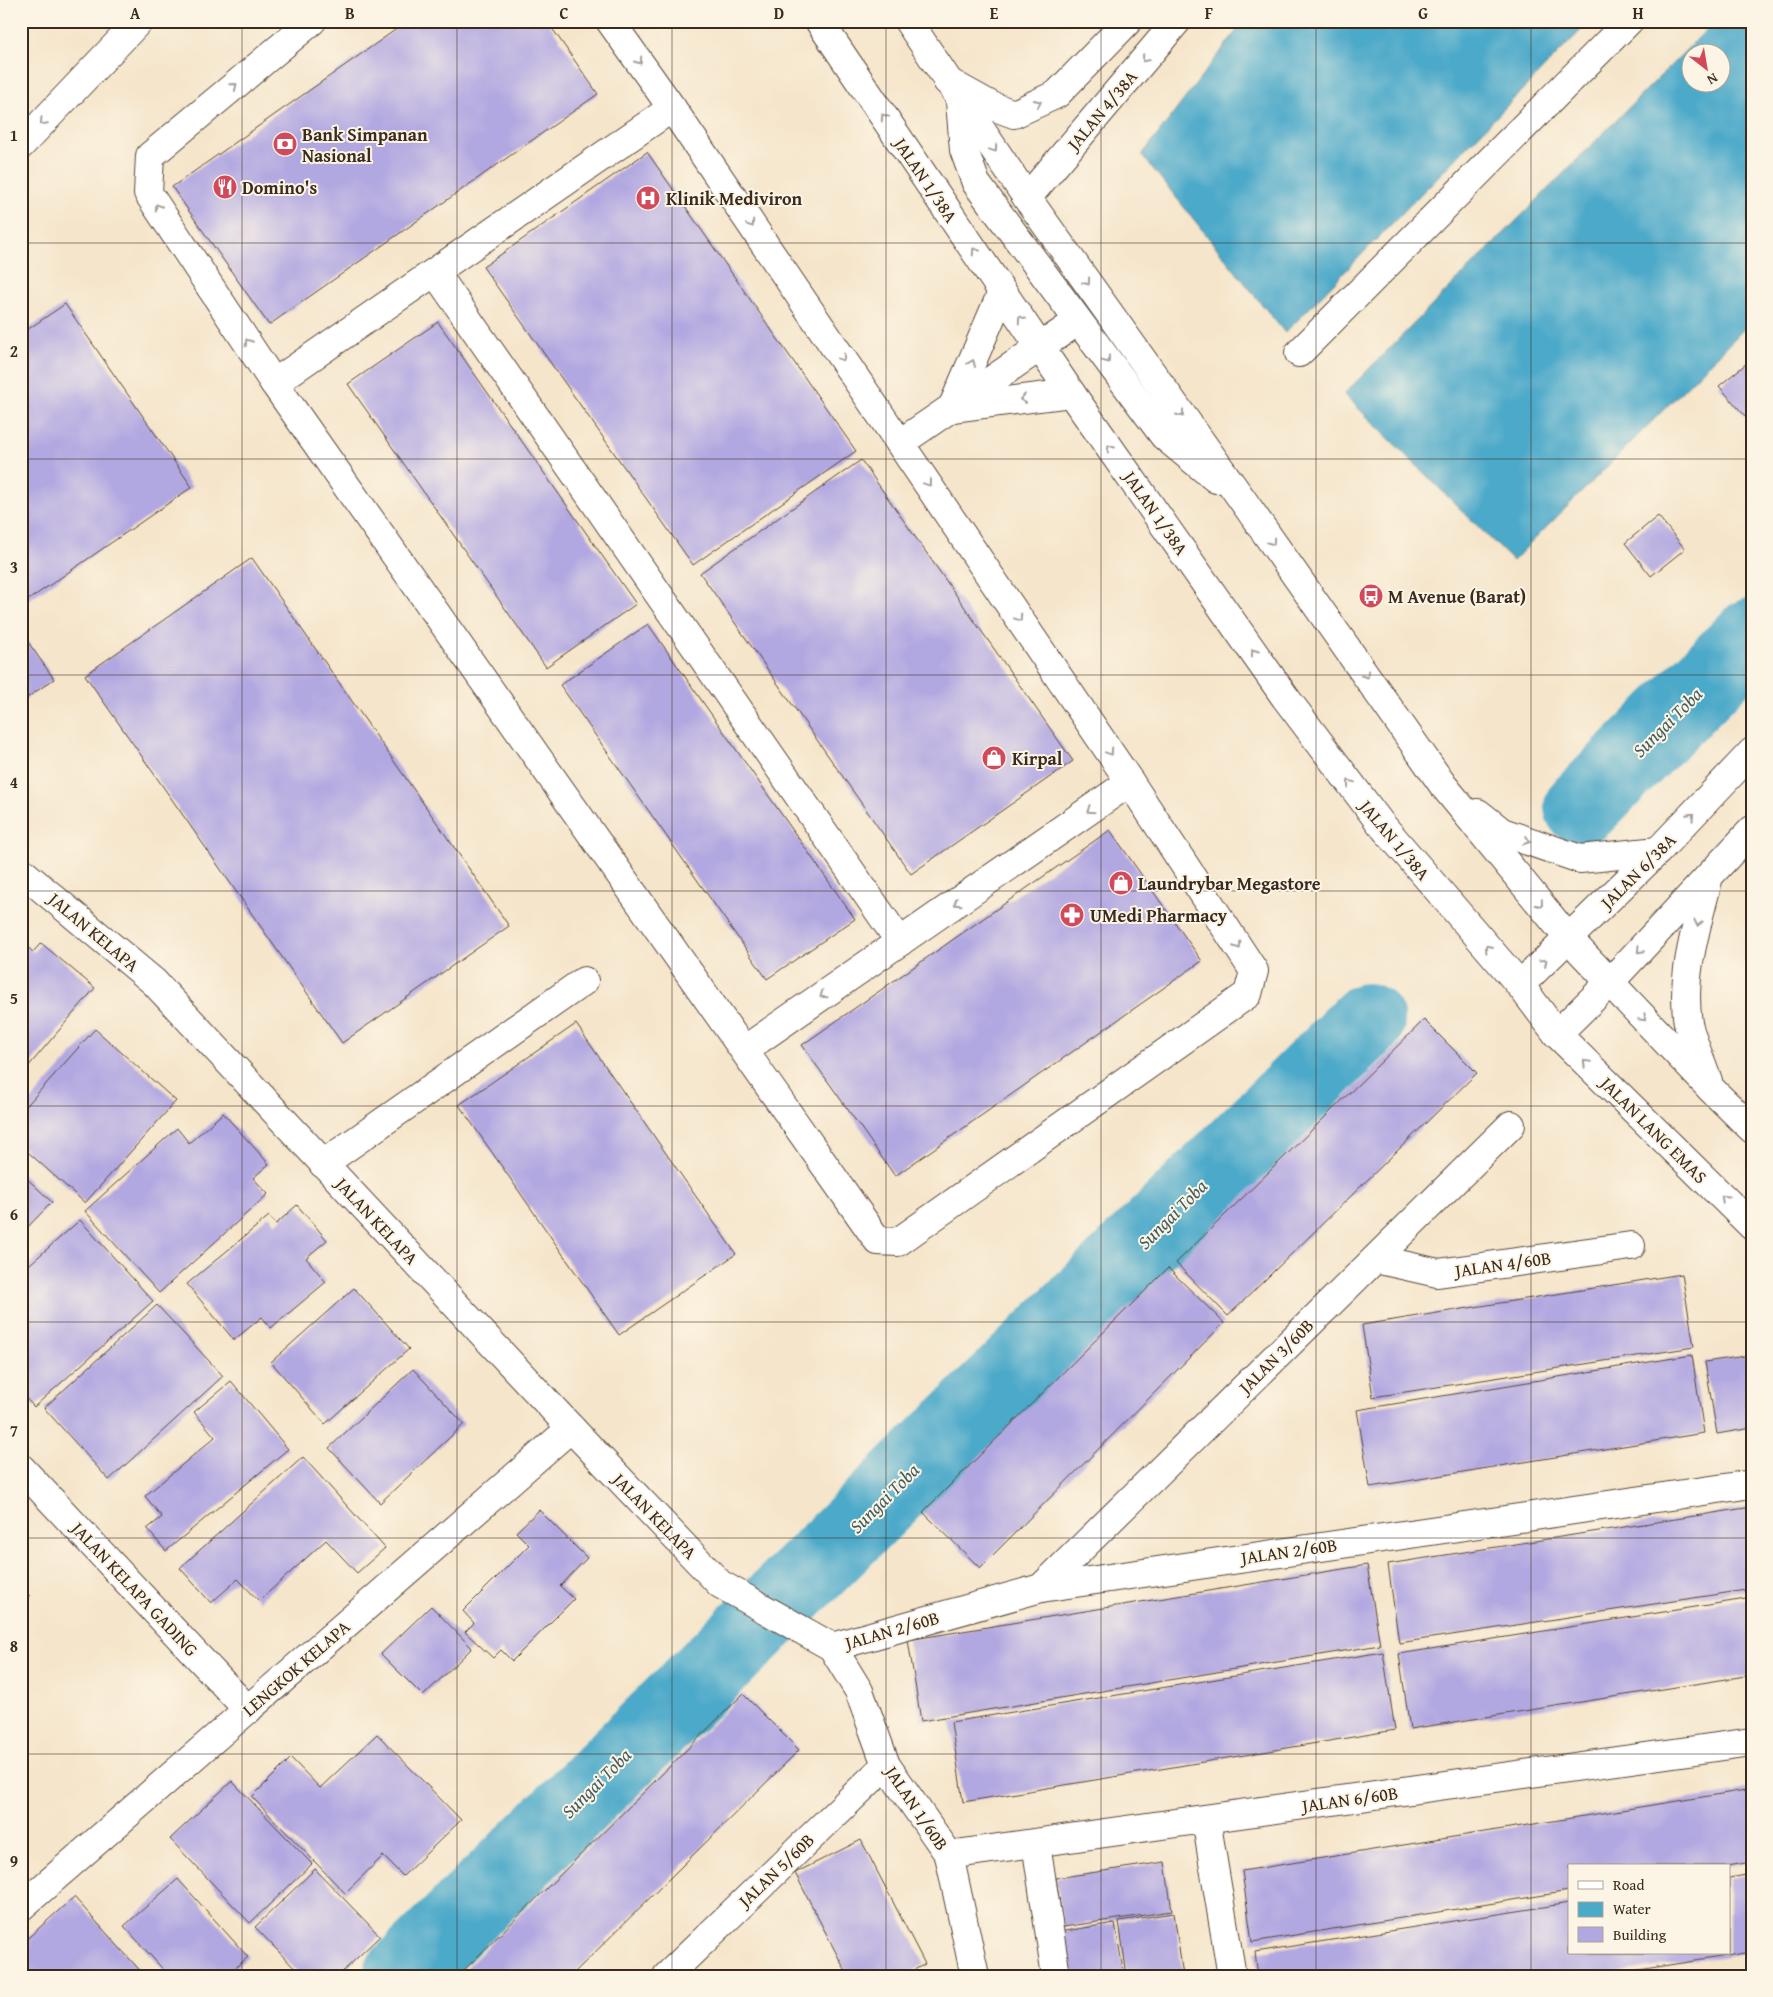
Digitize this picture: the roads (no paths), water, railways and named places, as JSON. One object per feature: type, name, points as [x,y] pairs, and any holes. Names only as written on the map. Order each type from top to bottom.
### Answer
[{"type":"street","points":[[65,98],[119,21]]},
{"type":"street","points":[[21,145],[139,21]]},
{"type":"street","points":[[312,21],[150,156],[148,193],[274,383],[878,1241],[898,1242],[1248,994],[1254,971],[1130,782],[672,108],[610,21]]},
{"type":"street","name":"JALAN 1/38A","points":[[819,21],[1071,393],[1285,697],[1381,824],[1520,985],[1558,1034]]},
{"type":"street","points":[[908,21],[1027,198],[1443,785],[1569,939],[1711,1089],[1752,1129]]},
{"type":"street","points":[[953,90],[1014,114],[1057,94],[1128,21]]},
{"type":"street","name":"JALAN 4/38A","points":[[1027,198],[1177,21]]},
{"type":"street","points":[[1299,353],[1629,21]]},
{"type":"street","points":[[953,90],[964,150],[976,183],[1164,436],[1244,502]]},
{"type":"street","points":[[274,383],[672,108]]},
{"type":"street","points":[[435,272],[900,942]]},
{"type":"street","points":[[952,408],[1002,292]]},
{"type":"street","points":[[900,443],[1078,321]]},
{"type":"street","points":[[952,408],[1071,393]]},
{"type":"street","name":"JALAN 6/38A","points":[[1520,985],[1658,851],[1752,752]]},
{"type":"street","points":[[744,1050],[1130,782]]},
{"type":"street","points":[[1443,785],[1502,832],[1580,859],[1658,851]]},
{"type":"street","points":[[1558,1034],[1610,982],[1752,830]]},
{"type":"street","name":"JALAN KELAPA","points":[[21,871],[154,982],[571,1428],[720,1584],[832,1646]]},
{"type":"street","points":[[1709,876],[1685,990],[1688,1024],[1711,1089]]},
{"type":"street","points":[[323,1164],[584,981]]},
{"type":"street","name":"JALAN LANG EMAS","points":[[1558,1034],[1752,1226]]},
{"type":"street","name":"JALAN 3/60B","points":[[1041,1588],[1511,1126]]},
{"type":"street","name":"JALAN 4/60B","points":[[1376,1258],[1438,1273],[1632,1246]]},
{"type":"street","name":"LENGKOK KELAPA","points":[[21,1907],[571,1428]]},
{"type":"street","name":"JALAN KELAPA GADING","points":[[21,1468],[248,1710]]},
{"type":"street","name":"JALAN 2/60B","points":[[832,1646],[1041,1588],[1752,1484]]},
{"type":"street","name":"JALAN 1/60B","points":[[832,1646],[859,1690],[886,1765],[949,1855],[975,1976]]},
{"type":"street","name":"JALAN 6/60B","points":[[949,1855],[1752,1742]]},
{"type":"street","name":"JALAN 5/60B","points":[[667,1976],[886,1765]]},
{"type":"street","points":[[1206,1819],[1232,1976]]},
{"type":"street","points":[[1036,1843],[1056,1976]]},
{"type":"water","points":[[1244,21],[1590,21],[1285,333],[1142,155]]},
{"type":"water","points":[[1715,21],[1752,21],[1752,321],[1513,561],[1344,394],[1680,56],[1680,92],[1730,92],[1730,42],[1694,42]]},
{"type":"waterway","name":"Sungai Toba","points":[[1582,807],[1752,636]]},
{"type":"waterway","name":"Sungai Toba","points":[[401,1976],[1367,1021]]},
{"type":"place","name":"Bank Simpanan Nasional","points":[[285,144]]},
{"type":"place","name":"Domino's","points":[[225,187]]},
{"type":"place","name":"Klinik Mediviron","points":[[648,198]]},
{"type":"place","name":"M Avenue (Barat)","points":[[1371,596]]},
{"type":"place","name":"Kirpal","points":[[994,758]]},
{"type":"place","name":"Laundrybar Megastore","points":[[1121,883]]},
{"type":"place","name":"UMedi Pharmacy","points":[[1072,915]]}]
